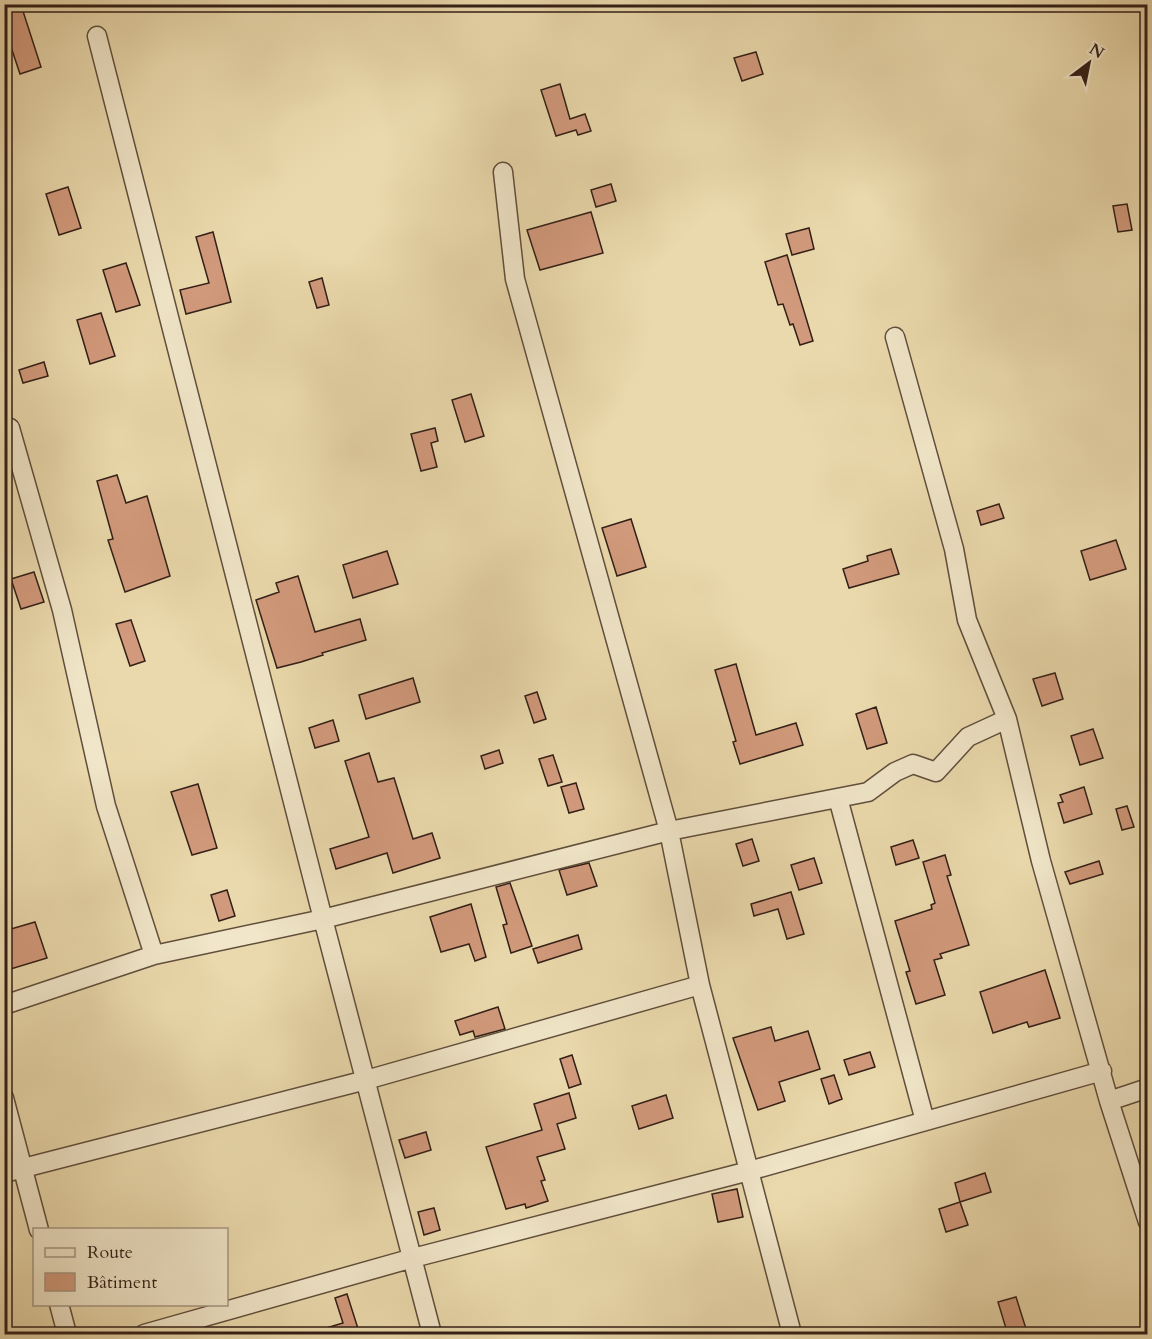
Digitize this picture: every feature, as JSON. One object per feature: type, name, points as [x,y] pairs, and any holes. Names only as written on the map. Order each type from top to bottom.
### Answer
[{"type":"street","points":[[97,36],[432,1335]]},
{"type":"street","points":[[502,172],[515,279],[669,831],[700,985],[792,1335]]},
{"type":"street","points":[[895,337],[954,549],[967,620],[1007,719],[1041,861],[1110,1101],[1148,1222]]},
{"type":"street","points":[[10,428],[62,610],[106,806],[154,955]]},
{"type":"street","points":[[4,1005],[154,955],[323,919],[669,831],[868,792],[895,772],[913,764],[936,772],[969,737],[1007,719]]},
{"type":"street","points":[[838,798],[925,1121]]},
{"type":"street","points":[[4,1173],[366,1080],[700,985]]},
{"type":"street","points":[[144,1335],[413,1258],[749,1171],[1102,1071]]},
{"type":"street","points":[[1110,1101],[1148,1088]]},
{"type":"street","points":[[4,1098],[38,1228]]},
{"type":"street","points":[[59,1306],[67,1335]]},
{"type":"building","points":[[21,5],[41,67],[20,74],[4,26],[4,9]]},
{"type":"building","points":[[756,52],[763,74],[742,81],[734,58]]},
{"type":"building","points":[[560,84],[570,119],[585,114],[591,131],[578,135],[576,130],[556,136],[541,90]]},
{"type":"building","points":[[611,184],[616,201],[596,207],[591,190]]},
{"type":"building","points":[[68,187],[81,228],[59,235],[46,194]]},
{"type":"building","points":[[1127,204],[1132,230],[1118,232],[1113,206]]},
{"type":"building","points":[[591,212],[603,253],[540,270],[527,230]]},
{"type":"building","points":[[809,228],[814,249],[792,255],[786,234]]},
{"type":"building","points":[[213,232],[231,302],[186,314],[180,290],[209,283],[196,237]]},
{"type":"building","points":[[787,255],[813,341],[800,345],[783,304],[778,305],[765,262]]},
{"type":"building","points":[[126,263],[140,305],[116,312],[103,270]]},
{"type":"building","points":[[322,278],[329,305],[317,308],[309,282]]},
{"type":"building","points":[[101,313],[115,356],[90,364],[77,320]]},
{"type":"building","points":[[44,362],[48,376],[23,383],[19,370]]},
{"type":"building","points":[[471,394],[484,436],[465,442],[452,400]]},
{"type":"building","points":[[435,428],[438,441],[431,443],[437,467],[421,471],[411,434]]},
{"type":"building","points":[[117,475],[126,503],[147,496],[170,576],[125,592],[108,540],[113,539],[97,481]]},
{"type":"building","points":[[999,504],[1004,518],[981,525],[977,511]]},
{"type":"building","points":[[631,519],[646,567],[617,576],[602,528]]},
{"type":"building","points":[[1116,540],[1126,569],[1090,580],[1081,551]]},
{"type":"building","points":[[891,549],[899,574],[849,588],[843,569],[868,561],[867,556]]},
{"type":"building","points":[[387,551],[398,584],[353,598],[343,565]]},
{"type":"building","points":[[34,572],[44,602],[21,609],[11,579]]},
{"type":"building","points":[[298,576],[315,632],[360,619],[366,640],[277,668],[256,600],[279,592],[276,583]]},
{"type":"building","points":[[131,620],[145,661],[130,666],[116,624]]},
{"type":"building","points":[[736,664],[756,735],[796,723],[803,745],[740,764],[733,742],[736,741],[715,670]]},
{"type":"building","points":[[1055,673],[1063,699],[1042,706],[1033,679]]},
{"type":"building","points":[[413,678],[420,702],[366,719],[359,695]]},
{"type":"building","points":[[537,692],[546,719],[534,723],[525,696]]},
{"type":"building","points":[[876,707],[887,743],[867,749],[856,714]]},
{"type":"building","points":[[333,720],[339,741],[315,748],[309,728]]},
{"type":"building","points":[[1093,729],[1103,758],[1080,765],[1071,736]]},
{"type":"building","points":[[499,750],[503,763],[485,769],[481,756]]},
{"type":"building","points":[[369,753],[378,782],[394,778],[413,839],[432,833],[440,858],[393,873],[387,853],[336,869],[330,849],[369,837],[345,761]]},
{"type":"building","points":[[553,755],[562,782],[548,786],[539,759]]},
{"type":"building","points":[[576,783],[584,809],[569,813],[561,787]]},
{"type":"building","points":[[198,784],[217,848],[192,855],[171,792]]},
{"type":"building","points":[[1084,787],[1092,814],[1064,823],[1058,803],[1063,802],[1060,795]]},
{"type":"building","points":[[1127,806],[1134,827],[1122,830],[1116,809]]},
{"type":"building","points":[[752,839],[759,861],[743,866],[736,844]]},
{"type":"building","points":[[913,840],[919,858],[896,865],[891,847]]},
{"type":"building","points":[[945,855],[951,875],[947,876],[969,945],[940,954],[942,958],[934,960],[945,995],[916,1004],[906,972],[910,971],[895,921],[932,909],[931,905],[935,903],[923,862]]},
{"type":"building","points":[[814,858],[822,883],[799,890],[791,865]]},
{"type":"building","points":[[1099,861],[1103,874],[1070,884],[1065,872]]},
{"type":"building","points":[[589,863],[597,886],[567,895],[559,870]]},
{"type":"building","points":[[510,883],[532,946],[511,953],[503,925],[507,924],[496,887]]},
{"type":"building","points":[[227,890],[235,916],[219,921],[211,895]]},
{"type":"building","points":[[791,892],[804,934],[787,939],[778,909],[754,916],[751,904]]},
{"type":"building","points":[[471,904],[486,957],[475,961],[469,944],[441,952],[430,917]]},
{"type":"building","points":[[35,922],[47,958],[4,971],[4,931]]},
{"type":"building","points":[[578,935],[582,949],[538,963],[533,949]]},
{"type":"building","points":[[1045,970],[1060,1018],[1029,1027],[1027,1022],[993,1033],[980,992]]},
{"type":"building","points":[[498,1007],[505,1029],[475,1037],[473,1031],[460,1035],[455,1021]]},
{"type":"building","points":[[771,1027],[775,1041],[808,1031],[820,1069],[779,1082],[785,1101],[758,1110],[733,1038]]},
{"type":"building","points":[[870,1052],[875,1067],[849,1075],[844,1060]]},
{"type":"building","points":[[572,1055],[581,1084],[569,1088],[560,1059]]},
{"type":"building","points":[[834,1075],[842,1099],[829,1104],[821,1079]]},
{"type":"building","points":[[569,1093],[576,1118],[557,1124],[565,1149],[537,1157],[545,1180],[541,1181],[548,1201],[526,1208],[525,1204],[506,1209],[486,1147],[542,1130],[534,1104]]},
{"type":"building","points":[[666,1095],[673,1118],[639,1129],[632,1106]]},
{"type":"building","points":[[426,1132],[431,1150],[405,1158],[399,1140]]},
{"type":"building","points":[[985,1173],[991,1192],[960,1202],[955,1183]]},
{"type":"building","points":[[737,1189],[743,1217],[718,1222],[712,1194]]},
{"type":"building","points":[[960,1202],[968,1225],[946,1232],[939,1209]]},
{"type":"building","points":[[434,1208],[440,1230],[424,1235],[418,1212]]},
{"type":"building","points":[[347,1294],[360,1335],[317,1335],[316,1331],[343,1323],[335,1298]]},
{"type":"building","points":[[1016,1297],[1027,1332],[1008,1335],[998,1302]]}]
